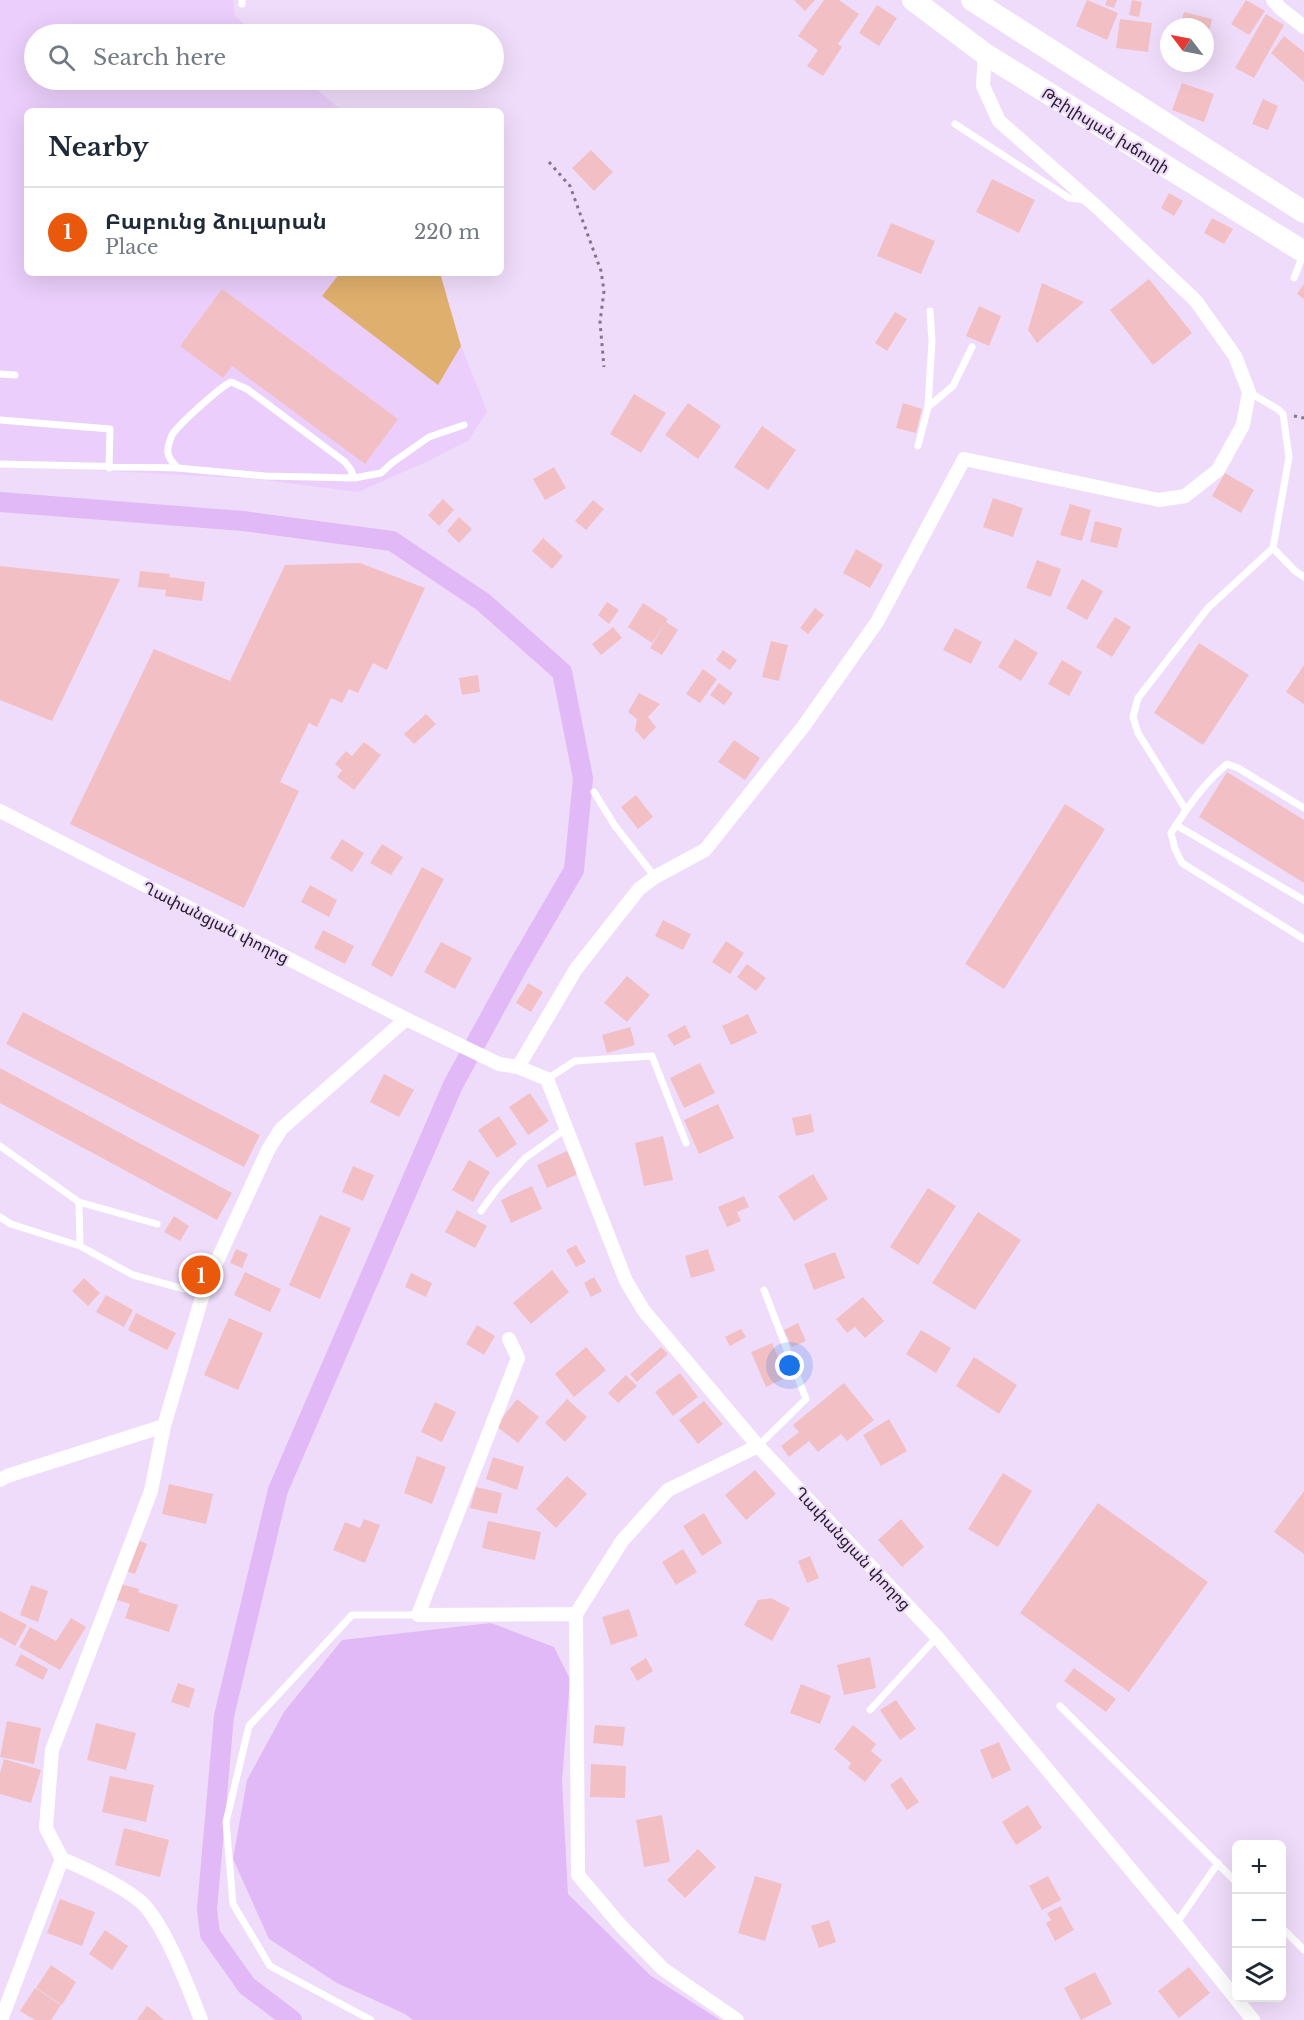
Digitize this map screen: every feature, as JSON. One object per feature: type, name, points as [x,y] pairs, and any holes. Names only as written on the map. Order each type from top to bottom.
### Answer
[{"type":"main road","name":"Թբիլիսյան խճուղի","points":[[913,0],[985,54],[1304,252]]},
{"type":"main road","points":[[972,0],[1304,212]]},
{"type":"street","points":[[1273,0],[1304,27]]},
{"type":"street","points":[[547,1079],[518,1067],[576,969],[639,889],[655,877],[705,850],[803,727],[877,622],[964,459],[1159,500],[1185,496],[1218,470],[1243,425],[1249,392],[1235,356],[1196,301],[1089,200],[999,120],[983,86],[985,54]]},
{"type":"street","name":"Ղափանցյան փողոց","points":[[0,811],[432,1032],[499,1064],[518,1067]]},
{"type":"street","points":[[201,2020],[188,1986],[157,1922],[140,1902],[85,1868],[62,1860],[46,1828],[52,1750],[151,1491],[164,1426],[205,1287],[268,1150],[281,1129],[406,1019]]},
{"type":"street","name":"Ղափանցյան փողոց","points":[[547,1079],[626,1281],[644,1311],[758,1446],[937,1637],[1176,1924],[1252,2020]]},
{"type":"street","points":[[509,1338],[518,1358],[418,1615],[576,1614]]},
{"type":"street","points":[[0,1480],[164,1426]]},
{"type":"street","points":[[737,2020],[663,1969],[621,1926],[578,1875],[576,1614],[621,1541],[669,1490],[758,1446]]},
{"type":"street","points":[[1,2020],[62,1860]]},
{"type":"lane","points":[[955,124],[1069,198],[1089,200]]},
{"type":"lane","points":[[1294,278],[1304,252]]},
{"type":"lane","points":[[918,446],[928,407],[932,341],[930,311]]},
{"type":"lane","points":[[928,407],[953,386],[972,346]]},
{"type":"lane","points":[[0,374],[15,375]]},
{"type":"lane","points":[[178,468],[170,460],[167,452],[172,435],[224,385],[231,382],[247,389],[345,462],[354,478]]},
{"type":"lane","points":[[1186,810],[1138,733],[1133,717],[1138,698],[1208,608],[1272,548],[1289,456],[1283,414],[1249,392]]},
{"type":"lane","points":[[0,420],[110,429],[109,468]]},
{"type":"lane","points":[[0,464],[178,468],[265,476],[354,478],[381,473],[429,437],[464,425]]},
{"type":"lane","points":[[1272,548],[1304,578]]},
{"type":"lane","points":[[1304,808],[1238,768],[1227,764],[1215,774],[1171,833],[1182,863],[1304,939]]},
{"type":"lane","points":[[594,792],[615,826],[655,877]]},
{"type":"lane","points":[[1176,825],[1304,900]]},
{"type":"lane","points":[[547,1079],[575,1061],[651,1056],[686,1143]]},
{"type":"lane","points":[[481,1211],[525,1158],[567,1128]]},
{"type":"lane","points":[[0,1146],[79,1202],[157,1224]]},
{"type":"lane","points":[[79,1202],[80,1246]]},
{"type":"lane","points":[[0,1217],[12,1224],[80,1246],[133,1275],[184,1289],[205,1287]]},
{"type":"lane","points":[[758,1446],[806,1399],[764,1290]]},
{"type":"lane","points":[[371,2020],[270,1966],[233,1904],[226,1822],[249,1726],[352,1615],[418,1615]]},
{"type":"lane","points":[[870,1710],[937,1637]]},
{"type":"lane","points":[[1059,1706],[1232,1878]]},
{"type":"lane","points":[[1176,1924],[1218,1863]]},
{"type":"lane","points":[[1286,1933],[1304,1950]]},
{"type":"path","points":[[549,162],[570,186],[601,271],[604,291],[600,322],[604,367]]},
{"type":"shaded area","points":[[0,0],[233,0],[235,16],[244,24],[24,24],[24,90],[318,90],[339,108],[24,108],[24,276],[441,276],[458,338],[487,411],[469,440],[358,492],[257,479],[0,465]]},
{"type":"shaded area","points":[[338,276],[441,276],[461,346],[438,385],[322,296]]},
{"type":"shaded area","points":[[491,1623],[554,1647],[570,1679],[562,1781],[568,1894],[651,1976],[720,2020],[413,2020],[405,2014],[337,1983],[269,1939],[233,1859],[247,1780],[284,1712],[342,1640]]},
{"type":"building","points":[[794,0],[815,0],[805,11]]},
{"type":"building","points":[[824,0],[839,0],[859,14],[838,44],[842,47],[823,76],[807,66],[818,50],[798,36]]},
{"type":"building","points":[[1087,0],[1118,13],[1107,40],[1076,26]]},
{"type":"building","points":[[1107,0],[1117,0],[1114,8],[1105,5]]},
{"type":"building","points":[[1132,0],[1142,2],[1139,17],[1129,15]]},
{"type":"building","points":[[1246,0],[1265,11],[1249,35],[1231,24]]},
{"type":"building","points":[[877,5],[897,18],[879,46],[859,33]]},
{"type":"building","points":[[1184,12],[1208,18],[1182,18]]},
{"type":"building","points":[[1266,14],[1284,25],[1254,78],[1235,68]]},
{"type":"building","points":[[1120,19],[1152,23],[1148,52],[1116,48]]},
{"type":"building","points":[[1284,36],[1304,52],[1304,82],[1271,53]]},
{"type":"building","points":[[1182,83],[1214,94],[1204,122],[1172,110]]},
{"type":"building","points":[[1263,99],[1278,106],[1268,130],[1252,124]]},
{"type":"building","points":[[591,150],[613,172],[594,191],[572,168]]},
{"type":"building","points":[[992,179],[1035,200],[1019,233],[976,212]]},
{"type":"building","points":[[1169,193],[1183,201],[1174,216],[1161,208]]},
{"type":"building","points":[[1212,218],[1233,229],[1224,244],[1204,233]]},
{"type":"building","points":[[891,223],[935,241],[921,274],[877,256]]},
{"type":"building","points":[[1149,279],[1192,333],[1153,365],[1110,310]]},
{"type":"building","points":[[1042,283],[1084,302],[1037,343],[1028,330]]},
{"type":"building","points":[[1304,284],[1304,299],[1297,294]]},
{"type":"building","points":[[222,289],[398,419],[365,464],[232,366],[223,378],[180,346]]},
{"type":"building","points":[[979,306],[1001,316],[989,346],[966,336]]},
{"type":"building","points":[[895,312],[907,319],[887,351],[875,343]]},
{"type":"building","points":[[634,394],[666,413],[641,453],[610,434]]},
{"type":"building","points":[[688,403],[721,426],[698,459],[665,435]]},
{"type":"building","points":[[903,403],[922,409],[916,433],[896,428]]},
{"type":"building","points":[[762,426],[796,450],[768,490],[734,467]]},
{"type":"building","points":[[554,467],[566,488],[545,500],[533,479]]},
{"type":"building","points":[[1225,473],[1254,490],[1241,513],[1212,496]]},
{"type":"building","points":[[993,498],[1023,508],[1013,537],[983,527]]},
{"type":"building","points":[[443,499],[454,510],[439,526],[428,515]]},
{"type":"building","points":[[593,500],[604,509],[586,530],[575,521]]},
{"type":"building","points":[[1070,504],[1091,510],[1082,541],[1060,535]]},
{"type":"building","points":[[459,517],[472,529],[459,543],[447,531]]},
{"type":"building","points":[[1095,521],[1122,528],[1117,548],[1090,542]]},
{"type":"building","points":[[543,538],[563,556],[552,569],[532,551]]},
{"type":"building","points":[[856,549],[883,565],[870,588],[843,573]]},
{"type":"building","points":[[1037,560],[1061,569],[1051,597],[1026,588]]},
{"type":"building","points":[[360,563],[425,588],[387,670],[373,663],[358,693],[349,689],[342,703],[331,698],[317,727],[309,723],[280,782],[299,791],[244,908],[70,824],[154,649],[230,681],[285,565]]},
{"type":"building","points":[[0,566],[120,579],[52,721],[0,700]]},
{"type":"building","points":[[140,571],[170,574],[169,577],[205,582],[202,601],[165,596],[166,590],[138,587]]},
{"type":"building","points":[[1082,579],[1103,591],[1087,620],[1066,608]]},
{"type":"building","points":[[607,602],[619,610],[609,624],[598,615]]},
{"type":"building","points":[[643,603],[668,619],[652,643],[628,627]]},
{"type":"building","points":[[815,608],[824,615],[808,634],[800,628]]},
{"type":"building","points":[[1115,617],[1131,627],[1112,657],[1096,647]]},
{"type":"building","points":[[666,622],[678,630],[662,655],[650,648]]},
{"type":"building","points":[[613,627],[622,638],[601,655],[592,644]]},
{"type":"building","points":[[955,628],[982,642],[971,664],[943,650]]},
{"type":"building","points":[[1015,639],[1038,653],[1021,681],[998,667]]},
{"type":"building","points":[[771,641],[788,645],[779,681],[762,677]]},
{"type":"building","points":[[1199,643],[1249,675],[1203,745],[1154,713]]},
{"type":"building","points":[[723,650],[737,660],[730,670],[716,660]]},
{"type":"building","points":[[1062,660],[1082,672],[1069,696],[1048,684]]},
{"type":"building","points":[[1304,665],[1304,704],[1286,692]]},
{"type":"building","points":[[703,669],[717,679],[700,703],[686,694]]},
{"type":"building","points":[[478,675],[480,692],[462,695],[459,678]]},
{"type":"building","points":[[719,683],[733,693],[724,705],[710,695]]},
{"type":"building","points":[[639,693],[660,704],[648,717],[656,727],[644,740],[635,730],[637,719],[628,712]]},
{"type":"building","points":[[426,714],[436,724],[414,744],[404,734]]},
{"type":"building","points":[[734,740],[760,758],[745,780],[718,762]]},
{"type":"building","points":[[364,742],[381,755],[354,790],[337,777],[342,770],[335,764],[346,751],[352,756]]},
{"type":"building","points":[[1227,772],[1304,820],[1304,883],[1199,817]]},
{"type":"building","points":[[636,795],[653,817],[638,829],[621,807]]},
{"type":"building","points":[[1065,804],[1105,829],[1004,989],[965,964]]},
{"type":"building","points":[[342,839],[364,853],[352,872],[330,858]]},
{"type":"building","points":[[382,844],[403,857],[391,875],[370,863]]},
{"type":"building","points":[[422,867],[444,879],[392,977],[371,965]]},
{"type":"building","points":[[310,885],[337,900],[329,917],[301,902]]},
{"type":"building","points":[[663,920],[691,934],[683,950],[655,936]]},
{"type":"building","points":[[323,930],[354,946],[345,964],[314,948]]},
{"type":"building","points":[[726,941],[744,953],[730,974],[712,962]]},
{"type":"building","points":[[441,942],[472,958],[455,989],[424,972]]},
{"type":"building","points":[[747,964],[766,978],[756,991],[737,977]]},
{"type":"building","points":[[627,976],[650,995],[627,1022],[604,1003]]},
{"type":"building","points":[[528,983],[543,992],[531,1012],[516,1003]]},
{"type":"building","points":[[23,1012],[260,1135],[244,1167],[6,1044]]},
{"type":"building","points":[[748,1014],[757,1033],[731,1045],[722,1026]]},
{"type":"building","points":[[685,1025],[691,1037],[674,1046],[667,1035]]},
{"type":"building","points":[[630,1027],[635,1045],[607,1053],[602,1035]]},
{"type":"building","points":[[700,1063],[715,1093],[684,1108],[670,1078]]},
{"type":"building","points":[[0,1068],[232,1193],[217,1220],[0,1103]]},
{"type":"building","points":[[384,1074],[414,1090],[399,1117],[370,1102]]},
{"type":"building","points":[[530,1093],[549,1121],[528,1135],[509,1107]]},
{"type":"building","points":[[718,1104],[734,1138],[699,1154],[684,1120]]},
{"type":"building","points":[[811,1114],[814,1132],[796,1136],[792,1118]]},
{"type":"building","points":[[499,1116],[517,1144],[497,1158],[478,1130]]},
{"type":"building","points":[[663,1136],[673,1180],[644,1186],[635,1143]]},
{"type":"building","points":[[567,1151],[578,1174],[547,1188],[537,1165]]},
{"type":"building","points":[[469,1160],[490,1172],[473,1202],[452,1190]]},
{"type":"building","points":[[353,1166],[374,1175],[363,1201],[342,1192]]},
{"type":"building","points":[[813,1174],[828,1199],[794,1221],[778,1196]]},
{"type":"building","points":[[532,1186],[542,1209],[511,1223],[501,1200]]},
{"type":"building","points":[[928,1188],[956,1206],[918,1265],[890,1247]]},
{"type":"building","points":[[744,1196],[749,1207],[737,1212],[741,1221],[727,1227],[718,1207]]},
{"type":"building","points":[[457,1210],[487,1226],[475,1248],[445,1232]]},
{"type":"building","points":[[978,1212],[1021,1240],[975,1310],[932,1283]]},
{"type":"building","points":[[320,1215],[351,1228],[320,1299],[289,1285]]},
{"type":"building","points":[[174,1216],[189,1226],[180,1241],[164,1232]]},
{"type":"building","points":[[576,1245],[586,1262],[576,1267],[566,1250]]},
{"type":"building","points":[[236,1249],[248,1254],[242,1268],[230,1263]]},
{"type":"building","points":[[708,1249],[715,1271],[691,1278],[685,1256]]},
{"type":"building","points":[[835,1252],[845,1278],[814,1290],[804,1264]]},
{"type":"building","points":[[183,1264],[193,1270],[187,1280],[177,1274]]},
{"type":"building","points":[[552,1270],[569,1292],[531,1324],[513,1303]]},
{"type":"building","points":[[245,1272],[281,1289],[270,1312],[234,1295]]},
{"type":"building","points":[[411,1273],[432,1283],[426,1297],[405,1287]]},
{"type":"building","points":[[594,1277],[602,1291],[591,1297],[584,1283]]},
{"type":"building","points":[[84,1278],[100,1293],[88,1306],[72,1291]]},
{"type":"building","points":[[106,1295],[133,1310],[124,1327],[96,1312]]},
{"type":"building","points":[[863,1297],[884,1321],[865,1338],[855,1327],[847,1333],[836,1319]]},
{"type":"building","points":[[136,1313],[176,1333],[167,1350],[128,1330]]},
{"type":"building","points":[[229,1318],[263,1333],[238,1390],[204,1375]]},
{"type":"building","points":[[798,1323],[806,1341],[792,1347],[784,1330]]},
{"type":"building","points":[[477,1325],[495,1336],[484,1355],[466,1344]]},
{"type":"building","points":[[741,1329],[746,1337],[730,1346],[725,1337]]},
{"type":"building","points":[[921,1330],[951,1348],[936,1373],[906,1354]]},
{"type":"building","points":[[772,1343],[787,1377],[766,1387],[751,1352]]},
{"type":"building","points":[[586,1347],[606,1370],[574,1397],[555,1374]]},
{"type":"building","points":[[661,1347],[668,1354],[637,1382],[630,1374]]},
{"type":"building","points":[[974,1357],[1017,1385],[999,1414],[956,1386]]},
{"type":"building","points":[[680,1373],[698,1397],[673,1416],[655,1392]]},
{"type":"building","points":[[626,1375],[637,1386],[618,1403],[608,1393]]},
{"type":"building","points":[[844,1383],[874,1420],[847,1441],[841,1434],[818,1452],[809,1441],[789,1457],[781,1446],[799,1432],[793,1425]]},
{"type":"building","points":[[517,1399],[539,1417],[518,1443],[496,1426]]},
{"type":"building","points":[[567,1399],[587,1417],[565,1442],[545,1423]]},
{"type":"building","points":[[704,1401],[723,1424],[698,1444],[679,1420]]},
{"type":"building","points":[[435,1402],[456,1412],[442,1442],[421,1432]]},
{"type":"building","points":[[889,1419],[907,1451],[881,1466],[863,1435]]},
{"type":"building","points":[[417,1456],[446,1467],[432,1504],[404,1493]]},
{"type":"building","points":[[493,1457],[524,1467],[517,1490],[486,1479]]},
{"type":"building","points":[[755,1470],[776,1494],[746,1520],[725,1495]]},
{"type":"building","points":[[1003,1473],[1032,1491],[998,1547],[968,1529]]},
{"type":"building","points":[[567,1476],[587,1494],[556,1528],[536,1509]]},
{"type":"building","points":[[169,1484],[213,1494],[206,1524],[162,1514]]},
{"type":"building","points":[[476,1487],[502,1493],[497,1514],[470,1508]]},
{"type":"building","points":[[1304,1491],[1304,1554],[1274,1532]]},
{"type":"building","points":[[1098,1503],[1208,1582],[1129,1692],[1020,1613]]},
{"type":"building","points":[[704,1513],[722,1543],[702,1556],[683,1526]]},
{"type":"building","points":[[364,1519],[380,1525],[365,1563],[333,1550],[345,1522],[360,1528]]},
{"type":"building","points":[[901,1519],[924,1547],[902,1567],[878,1540]]},
{"type":"building","points":[[488,1521],[541,1532],[535,1560],[482,1548]]},
{"type":"building","points":[[138,1540],[147,1544],[135,1574],[126,1571]]},
{"type":"building","points":[[683,1549],[697,1572],[676,1585],[662,1562]]},
{"type":"building","points":[[810,1556],[819,1578],[807,1583],[798,1561]]},
{"type":"building","points":[[121,1584],[178,1605],[169,1632],[125,1618],[130,1604],[117,1600]]},
{"type":"building","points":[[31,1585],[48,1591],[38,1622],[20,1615]]},
{"type":"building","points":[[771,1598],[790,1608],[772,1641],[744,1625],[758,1600]]},
{"type":"building","points":[[629,1609],[638,1636],[611,1645],[602,1617]]},
{"type":"building","points":[[0,1611],[27,1625],[15,1646],[0,1637]]},
{"type":"building","points":[[71,1618],[86,1627],[60,1670],[19,1647],[30,1627],[56,1641]]},
{"type":"building","points":[[21,1654],[48,1669],[43,1680],[15,1665]]},
{"type":"building","points":[[870,1657],[876,1688],[844,1695],[837,1665]]},
{"type":"building","points":[[646,1658],[653,1671],[637,1681],[630,1668]]},
{"type":"building","points":[[1074,1668],[1116,1699],[1106,1712],[1064,1681]]},
{"type":"building","points":[[178,1683],[195,1689],[189,1708],[171,1702]]},
{"type":"building","points":[[801,1684],[831,1696],[820,1724],[790,1713]]},
{"type":"building","points":[[896,1700],[916,1729],[900,1740],[880,1710]]},
{"type":"building","points":[[7,1721],[41,1728],[34,1764],[0,1757]]},
{"type":"building","points":[[96,1723],[136,1733],[126,1770],[87,1760]]},
{"type":"building","points":[[595,1725],[625,1727],[623,1746],[593,1743]]},
{"type":"building","points":[[853,1725],[876,1744],[871,1751],[882,1760],[865,1782],[848,1768],[851,1763],[834,1749]]},
{"type":"building","points":[[999,1742],[1011,1770],[992,1779],[980,1750]]},
{"type":"building","points":[[4,1759],[41,1770],[31,1803],[0,1794],[0,1773]]},
{"type":"building","points":[[591,1764],[626,1766],[625,1798],[590,1797]]},
{"type":"building","points":[[110,1776],[154,1785],[146,1822],[102,1812]]},
{"type":"building","points":[[901,1777],[919,1802],[907,1810],[890,1785]]},
{"type":"building","points":[[1028,1805],[1042,1828],[1016,1845],[1002,1822]]},
{"type":"building","points":[[662,1815],[670,1862],[644,1867],[636,1820]]},
{"type":"building","points":[[124,1828],[169,1840],[160,1877],[115,1865]]},
{"type":"building","points":[[698,1849],[716,1867],[685,1898],[667,1880]]},
{"type":"building","points":[[755,1876],[782,1884],[765,1941],[738,1933]]},
{"type":"building","points":[[1048,1876],[1061,1900],[1042,1910],[1029,1886]]},
{"type":"building","points":[[60,1899],[95,1912],[82,1946],[47,1933]]},
{"type":"building","points":[[1061,1906],[1074,1930],[1055,1941],[1046,1923],[1051,1920],[1047,1913]]},
{"type":"building","points":[[829,1920],[836,1942],[819,1948],[811,1926]]},
{"type":"building","points":[[105,1930],[128,1946],[112,1970],[89,1954]]},
{"type":"building","points":[[51,1965],[76,1982],[62,2005],[36,1988]]},
{"type":"building","points":[[1189,1967],[1210,1993],[1179,2018],[1158,1991]]},
{"type":"building","points":[[1095,1972],[1112,2004],[1081,2020],[1064,1988]]},
{"type":"building","points":[[35,1988],[61,2005],[51,2020],[35,2020],[20,2011]]},
{"type":"building","points":[[147,2006],[154,2011],[164,2020],[137,2020]]},
{"type":"waterway","points":[[0,502],[243,521],[392,541],[483,602],[562,672],[583,778],[574,870],[453,1085],[278,1490],[224,1716],[207,1909],[210,1934],[247,1986],[292,2020]]},
{"type":"place","name":"Բաբունց ձուլարան","points":[[201,1275]]}]
